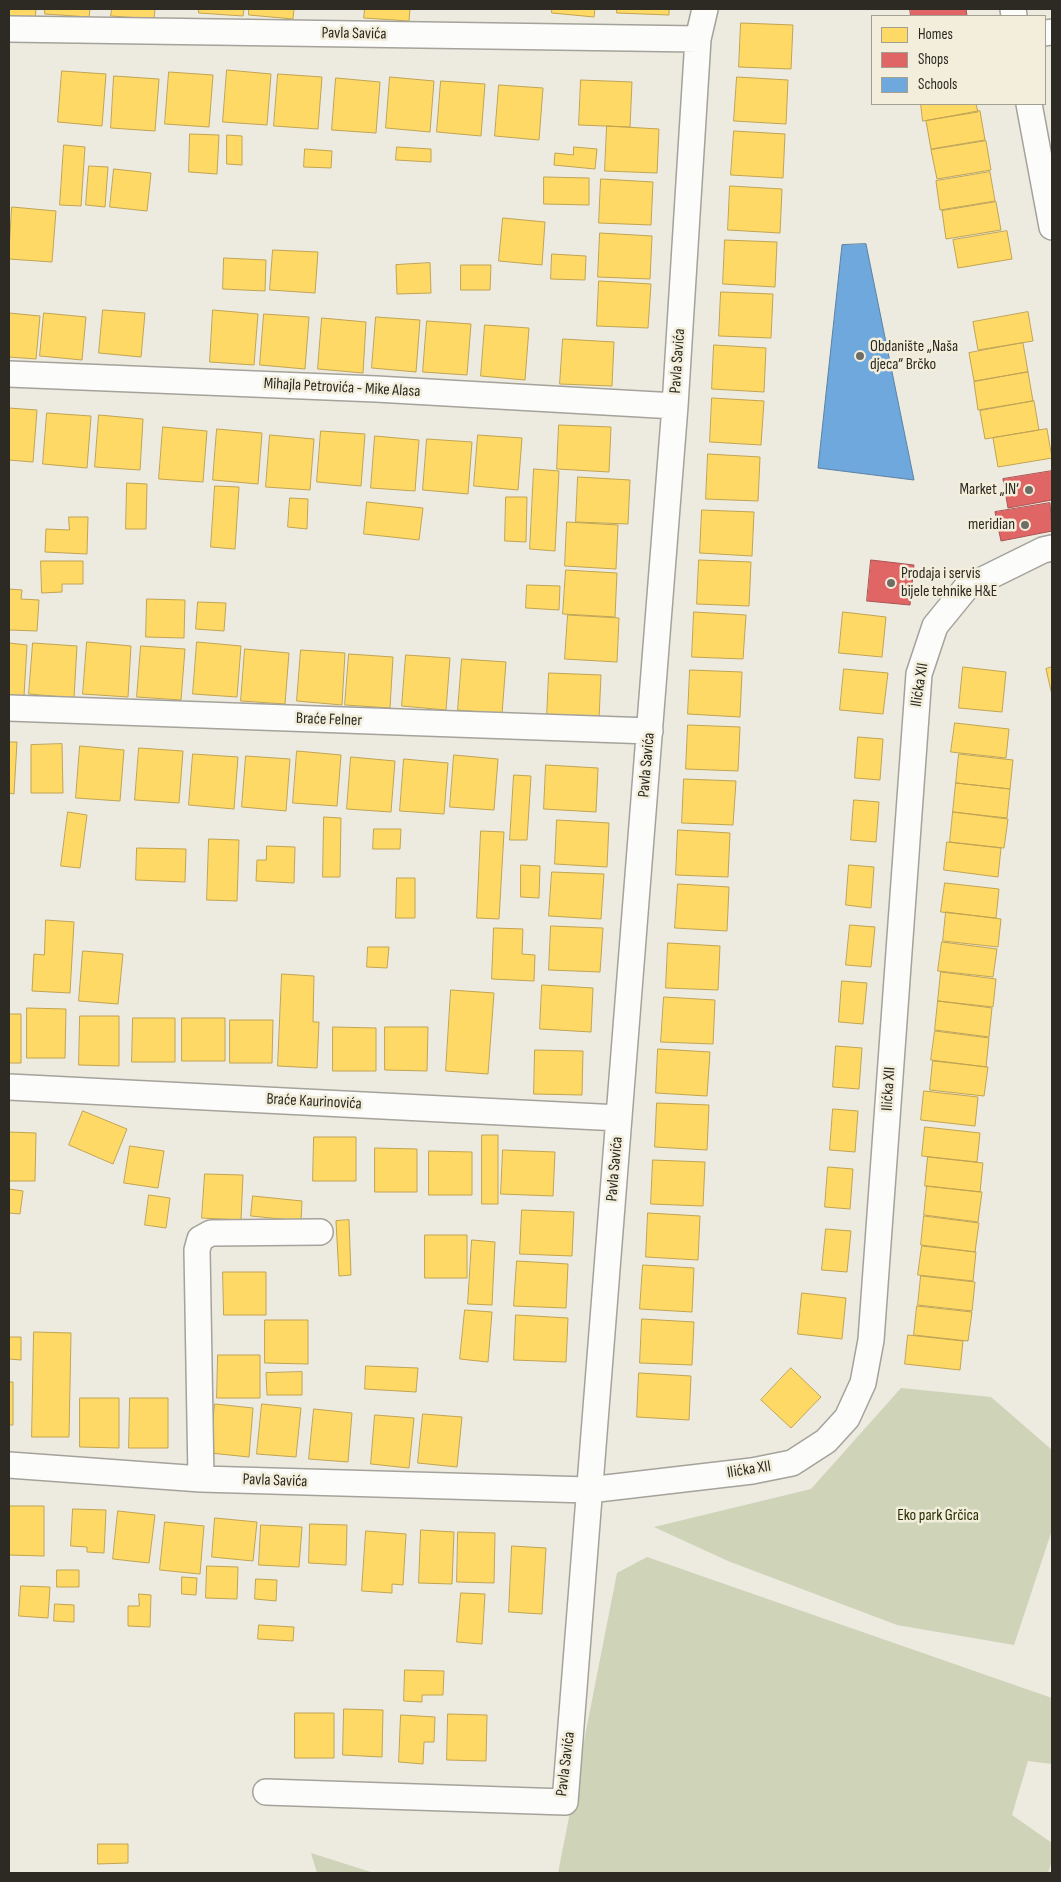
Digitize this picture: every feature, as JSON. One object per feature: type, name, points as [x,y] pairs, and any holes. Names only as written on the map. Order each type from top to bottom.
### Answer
[{"type":"street","name":"Pavla Savića","points":[[266,1792],[565,1802],[675,406],[698,39],[705,9]]},
{"type":"street","name":"Pavla Savića","points":[[9,29],[698,39]]},
{"type":"street","points":[[1029,105],[1052,228]]},
{"type":"street","name":"Mihajla Petrovića - Mike Alasa","points":[[9,374],[376,389],[675,406]]},
{"type":"street","name":"Ilićka XII","points":[[589,1490],[686,1480],[792,1463],[826,1441],[847,1418],[862,1383],[871,1340],[919,674],[935,626],[966,588],[1043,550],[1052,548]]},
{"type":"street","name":"Braće Felner","points":[[9,708],[650,731]]},
{"type":"street","name":"Braće Kaurinovića","points":[[9,1087],[619,1118]]},
{"type":"street","points":[[201,1479],[198,1244],[200,1239],[211,1233],[320,1232]]},
{"type":"street","name":"Pavla Savića","points":[[9,1465],[201,1479],[589,1490]]},
{"type":"green space","name":"Eko park Grčica","points":[[901,1388],[991,1397],[1052,1450],[1052,1530],[1014,1645],[897,1625],[728,1561],[654,1527],[811,1489]]},
{"type":"green space","points":[[647,1557],[1052,1698],[1052,1764],[1028,1761],[1012,1815],[1052,1843],[1052,1861],[1048,1873],[558,1873],[617,1573]]},
{"type":"green space","points":[[311,1853],[374,1873],[317,1873]]},
{"type":"building: Homes","points":[[9,9],[36,9],[35,19],[9,16]]},
{"type":"building: Homes","points":[[45,9],[90,9],[89,17],[45,14]]},
{"type":"building: Homes","points":[[112,9],[155,9],[154,19],[111,16]]},
{"type":"building: Homes","points":[[199,9],[244,9],[243,16],[199,13]]},
{"type":"building: Homes","points":[[249,9],[294,9],[293,19],[249,15]]},
{"type":"building: Homes","points":[[365,9],[410,9],[409,21],[364,18]]},
{"type":"building: Homes","points":[[552,9],[595,9],[594,17],[552,13]]},
{"type":"building: Homes","points":[[617,9],[669,9],[669,15],[617,13]]},
{"type":"building: Homes","points":[[741,23],[793,25],[791,69],[739,67]]},
{"type":"building: Homes","points":[[227,70],[271,74],[267,125],[223,122]]},
{"type":"building: Homes","points":[[62,71],[106,74],[102,126],[58,122]]},
{"type":"building: Homes","points":[[169,72],[213,75],[209,127],[165,124]]},
{"type":"building: Homes","points":[[278,74],[322,77],[318,129],[274,126]]},
{"type":"building: Homes","points":[[114,76],[159,79],[155,131],[111,128]]},
{"type":"building: Homes","points":[[390,77],[434,81],[430,132],[386,128]]},
{"type":"building: Homes","points":[[737,77],[788,80],[786,124],[734,121]]},
{"type":"building: Homes","points":[[336,78],[380,82],[376,133],[332,130]]},
{"type":"building: Homes","points":[[581,80],[632,82],[630,127],[579,125]]},
{"type":"building: Homes","points":[[441,81],[485,84],[481,136],[437,132]]},
{"type":"building: Homes","points":[[499,85],[543,88],[539,140],[495,136]]},
{"type":"building: Homes","points":[[921,105],[976,105],[978,112],[923,121]]},
{"type":"building: Homes","points":[[980,111],[985,140],[931,149],[926,121]]},
{"type":"building: Homes","points":[[607,126],[659,129],[657,173],[605,171]]},
{"type":"building: Homes","points":[[734,131],[785,134],[783,178],[731,175]]},
{"type":"building: Homes","points":[[190,134],[219,135],[217,174],[189,172]]},
{"type":"building: Homes","points":[[227,135],[242,136],[242,165],[227,164]]},
{"type":"building: Homes","points":[[986,141],[991,170],[937,179],[931,150]]},
{"type":"building: Homes","points":[[64,145],[85,147],[81,206],[60,205]]},
{"type":"building: Homes","points":[[397,147],[431,149],[431,162],[396,160]]},
{"type":"building: Homes","points":[[574,147],[597,149],[595,169],[554,165],[555,153],[573,155]]},
{"type":"building: Homes","points":[[305,149],[332,151],[331,168],[304,167]]},
{"type":"building: Homes","points":[[89,166],[108,167],[105,207],[86,205]]},
{"type":"building: Homes","points":[[114,169],[151,173],[147,211],[110,207]]},
{"type":"building: Homes","points":[[990,172],[995,201],[940,210],[936,181]]},
{"type":"building: Homes","points":[[544,177],[589,178],[589,205],[544,204]]},
{"type":"building: Homes","points":[[601,179],[653,182],[651,225],[599,223]]},
{"type":"building: Homes","points":[[730,186],[782,189],[780,233],[728,230]]},
{"type":"building: Homes","points":[[996,202],[1001,230],[946,239],[942,211]]},
{"type":"building: Homes","points":[[12,207],[56,211],[52,262],[9,259]]},
{"type":"building: Homes","points":[[503,218],[545,222],[542,265],[499,261]]},
{"type":"building: Homes","points":[[1007,231],[1012,259],[958,268],[953,240]]},
{"type":"building: Homes","points":[[600,233],[652,236],[650,279],[598,277]]},
{"type":"building: Homes","points":[[725,240],[777,242],[775,287],[723,284]]},
{"type":"building: Homes","points":[[273,250],[318,252],[315,293],[270,290]]},
{"type":"building: Homes","points":[[552,254],[586,256],[585,280],[551,279]]},
{"type":"building: Homes","points":[[224,258],[266,260],[265,291],[223,289]]},
{"type":"building: Homes","points":[[430,263],[431,293],[397,294],[396,265]]},
{"type":"building: Homes","points":[[461,265],[491,265],[490,290],[461,290]]},
{"type":"building: Homes","points":[[599,281],[651,284],[648,328],[597,326]]},
{"type":"building: Homes","points":[[721,292],[773,294],[771,338],[719,336]]},
{"type":"building: Homes","points":[[103,310],[145,313],[141,357],[99,353]]},
{"type":"building: Homes","points":[[213,310],[258,314],[254,365],[210,362]]},
{"type":"building: Homes","points":[[1028,312],[1033,341],[978,350],[973,322]]},
{"type":"building: Homes","points":[[9,313],[40,316],[36,359],[9,357]]},
{"type":"building: Homes","points":[[44,313],[86,317],[82,360],[40,356]]},
{"type":"building: Homes","points":[[264,314],[309,317],[305,369],[260,365]]},
{"type":"building: Homes","points":[[376,317],[420,320],[416,372],[372,368]]},
{"type":"building: Homes","points":[[322,318],[366,322],[363,373],[318,369]]},
{"type":"building: Homes","points":[[427,321],[471,324],[467,375],[423,372]]},
{"type":"building: Homes","points":[[485,325],[529,328],[525,380],[481,376]]},
{"type":"building: Homes","points":[[563,339],[614,342],[612,386],[560,384]]},
{"type":"building: Homes","points":[[1023,343],[1028,372],[974,381],[969,353]]},
{"type":"building: Homes","points":[[714,345],[766,348],[764,392],[712,389]]},
{"type":"building: Homes","points":[[1028,372],[1033,401],[978,410],[974,382]]},
{"type":"building: Homes","points":[[712,398],[764,401],[761,445],[710,442]]},
{"type":"building: Homes","points":[[1034,401],[1039,430],[985,439],[980,411]]},
{"type":"building: Homes","points":[[9,408],[37,410],[33,462],[9,460]]},
{"type":"building: Homes","points":[[47,413],[91,416],[87,468],[43,464]]},
{"type":"building: Homes","points":[[99,415],[143,419],[140,470],[95,467]]},
{"type":"building: Homes","points":[[559,425],[611,427],[609,472],[557,469]]},
{"type":"building: Homes","points":[[163,427],[207,431],[203,482],[159,479]]},
{"type":"building: Homes","points":[[217,429],[262,433],[258,484],[213,480]]},
{"type":"building: Homes","points":[[1047,429],[1052,458],[998,467],[993,438]]},
{"type":"building: Homes","points":[[321,431],[365,434],[361,486],[317,482]]},
{"type":"building: Homes","points":[[270,435],[314,439],[310,490],[266,487]]},
{"type":"building: Homes","points":[[478,435],[522,438],[518,490],[474,486]]},
{"type":"building: Homes","points":[[375,436],[419,440],[415,491],[371,488]]},
{"type":"building: Homes","points":[[427,439],[472,442],[468,494],[423,490]]},
{"type":"building: Homes","points":[[708,454],[760,457],[758,501],[706,499]]},
{"type":"building: Homes","points":[[534,469],[559,471],[555,551],[530,549]]},
{"type":"building: Homes","points":[[578,477],[630,480],[628,524],[576,522]]},
{"type":"building: Homes","points":[[127,483],[147,484],[146,529],[126,529]]},
{"type":"building: Homes","points":[[215,486],[239,487],[235,549],[211,547]]},
{"type":"building: Homes","points":[[506,497],[527,497],[526,542],[505,541]]},
{"type":"building: Homes","points":[[290,498],[308,499],[307,529],[288,527]]},
{"type":"building: Homes","points":[[367,502],[423,508],[419,540],[364,534]]},
{"type":"building: Homes","points":[[702,510],[754,512],[752,556],[700,553]]},
{"type":"building: Homes","points":[[69,517],[88,517],[87,554],[45,552],[46,529],[69,530]]},
{"type":"building: Homes","points":[[567,522],[618,525],[616,569],[565,566]]},
{"type":"building: Homes","points":[[699,560],[751,562],[749,606],[697,604]]},
{"type":"building: Homes","points":[[41,561],[83,561],[83,584],[62,584],[62,592],[42,593]]},
{"type":"building: Homes","points":[[566,570],[617,573],[615,617],[563,614]]},
{"type":"building: Homes","points":[[527,585],[560,586],[559,610],[526,608]]},
{"type":"building: Homes","points":[[9,589],[22,590],[21,599],[39,600],[37,631],[9,630]]},
{"type":"building: Homes","points":[[147,599],[185,600],[184,638],[146,637]]},
{"type":"building: Homes","points":[[198,602],[226,603],[224,631],[196,629]]},
{"type":"building: Homes","points":[[694,612],[746,615],[743,659],[692,657]]},
{"type":"building: Homes","points":[[843,612],[886,617],[882,657],[839,653]]},
{"type":"building: Homes","points":[[568,615],[619,618],[617,662],[565,659]]},
{"type":"building: Homes","points":[[87,642],[131,646],[128,697],[83,694]]},
{"type":"building: Homes","points":[[197,642],[241,646],[237,697],[193,694]]},
{"type":"building: Homes","points":[[9,643],[27,645],[24,696],[9,695]]},
{"type":"building: Homes","points":[[33,643],[77,646],[74,698],[29,694]]},
{"type":"building: Homes","points":[[141,646],[185,649],[181,700],[137,697]]},
{"type":"building: Homes","points":[[245,649],[289,653],[285,704],[241,701]]},
{"type":"building: Homes","points":[[301,650],[345,653],[342,705],[297,701]]},
{"type":"building: Homes","points":[[349,654],[393,657],[390,708],[345,705]]},
{"type":"building: Homes","points":[[406,655],[450,658],[446,710],[402,706]]},
{"type":"building: Homes","points":[[462,659],[506,662],[502,714],[458,710]]},
{"type":"building: Homes","points":[[963,667],[1006,672],[1002,712],[959,708]]},
{"type":"building: Homes","points":[[1052,667],[1052,695],[1046,669]]},
{"type":"building: Homes","points":[[844,669],[888,673],[883,714],[840,710]]},
{"type":"building: Homes","points":[[690,670],[742,672],[740,717],[688,714]]},
{"type":"building: Homes","points":[[549,673],[601,675],[599,719],[547,717]]},
{"type":"building: Homes","points":[[955,723],[1009,729],[1006,758],[951,752]]},
{"type":"building: Homes","points":[[688,725],[740,727],[738,771],[686,769]]},
{"type":"building: Homes","points":[[858,737],[883,739],[880,780],[855,778]]},
{"type":"building: Homes","points":[[9,742],[17,742],[14,794],[9,793]]},
{"type":"building: Homes","points":[[62,744],[63,793],[31,793],[31,745]]},
{"type":"building: Homes","points":[[80,746],[124,750],[120,801],[76,798]]},
{"type":"building: Homes","points":[[139,748],[183,751],[179,803],[135,800]]},
{"type":"building: Homes","points":[[297,751],[341,755],[337,806],[293,803]]},
{"type":"building: Homes","points":[[193,754],[238,757],[234,809],[189,805]]},
{"type":"building: Homes","points":[[959,754],[1013,760],[1010,789],[956,783]]},
{"type":"building: Homes","points":[[454,755],[498,759],[494,810],[450,807]]},
{"type":"building: Homes","points":[[246,756],[290,759],[286,811],[242,807]]},
{"type":"building: Homes","points":[[351,757],[395,761],[391,812],[347,809]]},
{"type":"building: Homes","points":[[404,759],[448,763],[444,814],[400,811]]},
{"type":"building: Homes","points":[[546,765],[598,768],[596,812],[544,809]]},
{"type":"building: Homes","points":[[514,775],[531,776],[527,840],[510,840]]},
{"type":"building: Homes","points":[[684,779],[736,781],[733,825],[682,823]]},
{"type":"building: Homes","points":[[956,783],[1010,789],[1007,818],[953,812]]},
{"type":"building: Homes","points":[[854,800],[879,802],[876,842],[851,840]]},
{"type":"building: Homes","points":[[68,812],[87,815],[80,868],[61,866]]},
{"type":"building: Homes","points":[[953,812],[1008,819],[1004,848],[950,842]]},
{"type":"building: Homes","points":[[324,817],[341,818],[340,877],[323,877]]},
{"type":"building: Homes","points":[[557,820],[609,823],[607,867],[555,864]]},
{"type":"building: Homes","points":[[374,829],[401,829],[400,849],[373,849]]},
{"type":"building: Homes","points":[[678,830],[730,833],[728,877],[676,875]]},
{"type":"building: Homes","points":[[481,831],[504,832],[499,919],[477,918]]},
{"type":"building: Homes","points":[[209,839],[239,840],[237,901],[207,900]]},
{"type":"building: Homes","points":[[947,842],[1001,848],[998,877],[944,870]]},
{"type":"building: Homes","points":[[267,846],[295,847],[294,883],[256,881],[257,860],[266,860]]},
{"type":"building: Homes","points":[[137,848],[186,849],[185,882],[136,880]]},
{"type":"building: Homes","points":[[521,865],[540,866],[539,898],[521,897]]},
{"type":"building: Homes","points":[[849,865],[874,867],[871,908],[846,905]]},
{"type":"building: Homes","points":[[552,872],[604,874],[601,919],[549,916]]},
{"type":"building: Homes","points":[[397,878],[415,878],[415,918],[396,918]]},
{"type":"building: Homes","points":[[945,883],[999,889],[996,918],[941,912]]},
{"type":"building: Homes","points":[[678,884],[729,887],[727,931],[675,928]]},
{"type":"building: Homes","points":[[946,912],[1001,919],[998,947],[943,941]]},
{"type":"building: Homes","points":[[46,920],[74,922],[70,993],[32,991],[34,954],[44,955]]},
{"type":"building: Homes","points":[[850,925],[875,927],[871,967],[846,965]]},
{"type":"building: Homes","points":[[551,926],[603,928],[600,972],[549,970]]},
{"type":"building: Homes","points":[[494,928],[523,929],[522,954],[535,955],[534,981],[492,979]]},
{"type":"building: Homes","points":[[942,942],[997,949],[993,977],[938,971]]},
{"type":"building: Homes","points":[[668,943],[720,946],[718,990],[666,988]]},
{"type":"building: Homes","points":[[368,947],[389,947],[387,968],[367,967]]},
{"type":"building: Homes","points":[[83,951],[123,954],[118,1004],[79,1001]]},
{"type":"building: Homes","points":[[941,972],[996,979],[993,1007],[938,1001]]},
{"type":"building: Homes","points":[[282,974],[314,976],[313,1022],[319,1022],[317,1068],[278,1066]]},
{"type":"building: Homes","points":[[842,981],[867,983],[863,1024],[839,1022]]},
{"type":"building: Homes","points":[[542,985],[593,988],[591,1032],[540,1029]]},
{"type":"building: Homes","points":[[451,990],[494,993],[488,1074],[446,1071]]},
{"type":"building: Homes","points":[[664,997],[715,1000],[713,1044],[661,1042]]},
{"type":"building: Homes","points":[[938,1001],[992,1008],[989,1037],[935,1030]]},
{"type":"building: Homes","points":[[27,1008],[66,1009],[65,1058],[27,1058]]},
{"type":"building: Homes","points":[[9,1014],[21,1014],[21,1063],[9,1063]]},
{"type":"building: Homes","points":[[80,1016],[119,1016],[119,1066],[79,1065]]},
{"type":"building: Homes","points":[[133,1018],[175,1018],[175,1062],[132,1062]]},
{"type":"building: Homes","points":[[182,1018],[225,1018],[225,1061],[182,1061]]},
{"type":"building: Homes","points":[[230,1020],[273,1020],[272,1063],[230,1063]]},
{"type":"building: Homes","points":[[333,1027],[376,1028],[376,1071],[333,1071]]},
{"type":"building: Homes","points":[[385,1027],[428,1027],[427,1071],[385,1070]]},
{"type":"building: Homes","points":[[935,1031],[989,1038],[986,1067],[931,1060]]},
{"type":"building: Homes","points":[[836,1046],[862,1048],[859,1089],[833,1087]]},
{"type":"building: Homes","points":[[658,1049],[710,1052],[707,1096],[656,1093]]},
{"type":"building: Homes","points":[[535,1050],[583,1051],[582,1095],[534,1094]]},
{"type":"building: Homes","points":[[933,1061],[988,1067],[984,1096],[930,1090]]},
{"type":"building: Homes","points":[[924,1091],[978,1097],[975,1126],[921,1120]]},
{"type":"building: Homes","points":[[657,1103],[709,1105],[707,1150],[655,1147]]},
{"type":"building: Homes","points":[[833,1109],[858,1111],[855,1152],[830,1150]]},
{"type":"building: Homes","points":[[83,1111],[127,1129],[113,1164],[69,1145]]},
{"type":"building: Homes","points":[[925,1127],[980,1133],[977,1162],[922,1156]]},
{"type":"building: Homes","points":[[9,1132],[36,1133],[35,1181],[9,1181]]},
{"type":"building: Homes","points":[[482,1135],[498,1135],[498,1204],[482,1204]]},
{"type":"building: Homes","points":[[314,1137],[356,1137],[356,1181],[313,1181]]},
{"type":"building: Homes","points":[[130,1146],[164,1151],[158,1188],[124,1183]]},
{"type":"building: Homes","points":[[375,1148],[417,1149],[417,1192],[375,1192]]},
{"type":"building: Homes","points":[[503,1150],[555,1152],[553,1196],[501,1194]]},
{"type":"building: Homes","points":[[429,1151],[472,1152],[472,1195],[429,1195]]},
{"type":"building: Homes","points":[[928,1157],[983,1163],[980,1192],[925,1186]]},
{"type":"building: Homes","points":[[653,1160],[705,1162],[703,1206],[651,1204]]},
{"type":"building: Homes","points":[[828,1167],[853,1169],[850,1209],[825,1207]]},
{"type":"building: Homes","points":[[205,1174],[243,1175],[241,1220],[202,1218]]},
{"type":"building: Homes","points":[[927,1186],[982,1192],[978,1222],[924,1215]]},
{"type":"building: Homes","points":[[9,1189],[23,1191],[20,1214],[9,1213]]},
{"type":"building: Homes","points":[[149,1195],[170,1198],[166,1228],[145,1225]]},
{"type":"building: Homes","points":[[253,1196],[302,1201],[301,1221],[251,1216]]},
{"type":"building: Homes","points":[[522,1210],[574,1212],[572,1256],[520,1254]]},
{"type":"building: Homes","points":[[648,1213],[700,1216],[698,1260],[646,1257]]},
{"type":"building: Homes","points":[[924,1216],[979,1223],[975,1252],[921,1245]]},
{"type":"building: Homes","points":[[349,1220],[351,1275],[339,1276],[336,1221]]},
{"type":"building: Homes","points":[[826,1229],[851,1231],[847,1272],[822,1270]]},
{"type":"building: Homes","points":[[425,1235],[467,1235],[467,1278],[425,1278]]},
{"type":"building: Homes","points":[[472,1240],[495,1242],[492,1305],[468,1304]]},
{"type":"building: Homes","points":[[922,1246],[976,1252],[973,1281],[918,1275]]},
{"type":"building: Homes","points":[[517,1261],[568,1264],[566,1308],[514,1306]]},
{"type":"building: Homes","points":[[643,1265],[694,1268],[692,1312],[640,1309]]},
{"type":"building: Homes","points":[[223,1272],[266,1272],[266,1315],[224,1315]]},
{"type":"building: Homes","points":[[921,1276],[975,1282],[972,1311],[918,1305]]},
{"type":"building: Homes","points":[[802,1293],[846,1298],[842,1339],[798,1334]]},
{"type":"building: Homes","points":[[917,1306],[972,1312],[968,1341],[914,1335]]},
{"type":"building: Homes","points":[[465,1310],[492,1312],[488,1362],[460,1359]]},
{"type":"building: Homes","points":[[516,1315],[568,1318],[566,1362],[514,1360]]},
{"type":"building: Homes","points":[[642,1319],[694,1322],[692,1365],[640,1363]]},
{"type":"building: Homes","points":[[265,1320],[308,1320],[308,1364],[265,1363]]},
{"type":"building: Homes","points":[[34,1332],[71,1333],[69,1437],[32,1437]]},
{"type":"building: Homes","points":[[908,1335],[963,1341],[960,1370],[905,1364]]},
{"type":"building: Homes","points":[[9,1337],[21,1337],[21,1360],[9,1359]]},
{"type":"building: Homes","points":[[218,1355],[260,1355],[260,1398],[217,1398]]},
{"type":"building: Homes","points":[[366,1366],[418,1368],[416,1392],[365,1389]]},
{"type":"building: Homes","points":[[791,1368],[821,1397],[791,1428],[761,1400]]},
{"type":"building: Homes","points":[[302,1372],[302,1395],[267,1395],[266,1373]]},
{"type":"building: Homes","points":[[639,1373],[691,1376],[689,1420],[637,1417]]},
{"type":"building: Homes","points":[[9,1382],[13,1382],[13,1425],[9,1425]]},
{"type":"building: Homes","points":[[80,1398],[119,1398],[119,1448],[80,1447]]},
{"type":"building: Homes","points":[[130,1398],[168,1398],[168,1448],[129,1448]]},
{"type":"building: Homes","points":[[215,1404],[253,1408],[249,1457],[210,1453]]},
{"type":"building: Homes","points":[[262,1404],[301,1408],[296,1457],[257,1454]]},
{"type":"building: Homes","points":[[314,1409],[352,1413],[348,1462],[309,1459]]},
{"type":"building: Homes","points":[[423,1414],[462,1417],[457,1467],[418,1463]]},
{"type":"building: Homes","points":[[375,1415],[414,1418],[409,1468],[371,1464]]},
{"type":"building: Homes","points":[[10,1506],[44,1506],[44,1556],[9,1555]]},
{"type":"building: Homes","points":[[73,1509],[106,1510],[104,1553],[87,1552],[87,1547],[71,1546]]},
{"type":"building: Homes","points":[[118,1511],[155,1515],[149,1563],[113,1559]]},
{"type":"building: Homes","points":[[215,1518],[257,1522],[253,1561],[212,1557]]},
{"type":"building: Homes","points":[[165,1522],[204,1526],[200,1574],[160,1570]]},
{"type":"building: Homes","points":[[310,1524],[347,1525],[346,1565],[309,1563]]},
{"type":"building: Homes","points":[[261,1525],[302,1527],[299,1567],[259,1565]]},
{"type":"building: Homes","points":[[421,1530],[454,1532],[452,1584],[419,1583]]},
{"type":"building: Homes","points":[[366,1531],[406,1534],[403,1585],[392,1584],[392,1593],[362,1591]]},
{"type":"building: Homes","points":[[458,1532],[495,1533],[494,1583],[457,1582]]},
{"type":"building: Homes","points":[[512,1546],[546,1548],[542,1614],[509,1612]]},
{"type":"building: Homes","points":[[207,1566],[238,1567],[237,1599],[206,1598]]},
{"type":"building: Homes","points":[[57,1570],[79,1570],[79,1587],[57,1587]]},
{"type":"building: Homes","points":[[182,1577],[197,1578],[196,1595],[182,1594]]},
{"type":"building: Homes","points":[[256,1579],[277,1580],[276,1601],[255,1599]]},
{"type":"building: Homes","points":[[21,1586],[50,1587],[48,1618],[19,1616]]},
{"type":"building: Homes","points":[[461,1593],[485,1594],[482,1644],[457,1642]]},
{"type":"building: Homes","points":[[139,1594],[151,1595],[150,1627],[128,1626],[128,1606],[139,1606]]},
{"type":"building: Homes","points":[[55,1604],[74,1605],[74,1622],[54,1621]]},
{"type":"building: Homes","points":[[259,1625],[294,1627],[293,1641],[258,1639]]},
{"type":"building: Homes","points":[[405,1670],[444,1671],[443,1695],[422,1695],[422,1702],[404,1701]]},
{"type":"building: Homes","points":[[344,1709],[383,1710],[382,1757],[343,1755]]},
{"type":"building: Homes","points":[[295,1713],[334,1713],[334,1758],[295,1758]]},
{"type":"building: Homes","points":[[448,1714],[487,1715],[486,1761],[447,1760]]},
{"type":"building: Homes","points":[[401,1715],[435,1717],[434,1742],[424,1742],[423,1764],[399,1762]]},
{"type":"building: Homes","points":[[98,1844],[128,1844],[128,1863],[98,1864]]},
{"type":"building: Shops","points":[[910,9],[966,9],[967,15],[911,15]]},
{"type":"building: Shops","name":"Market „IN‘","points":[[1052,471],[1052,500],[1008,508],[1003,479]]},
{"type":"building: Shops","name":"meridian","points":[[1050,503],[1052,531],[1001,541],[995,512]]},
{"type":"building: Shops","name":"Prodaja i servis bijele tehnike H&E","points":[[871,560],[914,565],[910,605],[867,601]]},
{"type":"building: Schools","name":"Obdanište „Naša djeca“ Brčko","points":[[866,244],[914,480],[818,468],[842,245]]},
{"type":"place","name":"Obdanište „Naša djeca“ Brčko","points":[[860,356]]},
{"type":"place","name":"Market „IN‘","points":[[1029,490]]},
{"type":"place","name":"meridian","points":[[1025,525]]},
{"type":"place","name":"Prodaja i servis bijele tehnike H&E","points":[[891,583]]}]
